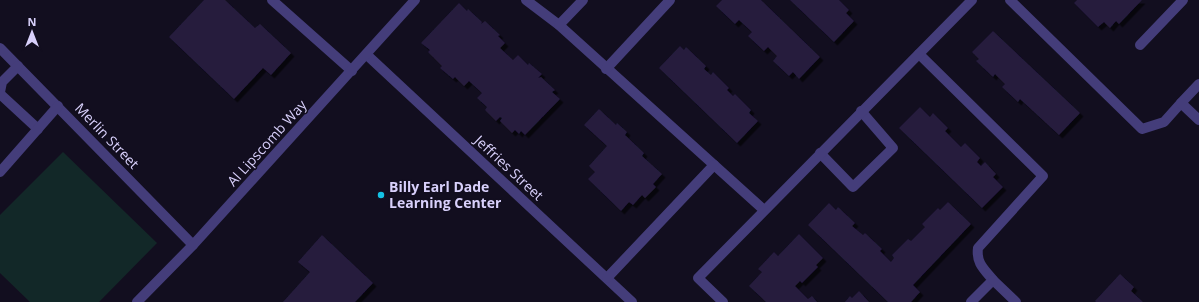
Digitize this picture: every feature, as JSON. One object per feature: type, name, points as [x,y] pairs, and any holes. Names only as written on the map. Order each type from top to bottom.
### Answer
[{"type":"street","points":[[272,0],[352,71]]},
{"type":"street","name":"Al Lipscomb Way","points":[[137,302],[194,245],[415,0]]},
{"type":"street","points":[[526,0],[559,25],[764,210]]},
{"type":"street","points":[[559,25],[583,0]]},
{"type":"street","points":[[606,69],[670,0]]},
{"type":"street","points":[[723,302],[698,278],[972,0]]},
{"type":"street","points":[[1010,0],[1142,129],[1164,122],[1199,84]]},
{"type":"street","points":[[1140,45],[1183,0]]},
{"type":"street","name":"Merlin Street","points":[[0,48],[194,245]]},
{"type":"street","points":[[919,54],[1043,176],[978,248],[977,255],[979,263],[1016,302]]},
{"type":"street","name":"Jeffries Street","points":[[367,55],[632,302]]},
{"type":"street","points":[[18,66],[2,82],[0,93],[38,129]]},
{"type":"street","points":[[1181,103],[1199,120]]},
{"type":"street","points":[[0,172],[58,106]]},
{"type":"street","points":[[820,153],[853,187],[893,148],[861,111]]},
{"type":"street","points":[[607,278],[714,165]]},
{"type":"street","points":[[971,302],[994,280]]},
{"type":"green space","points":[[63,152],[157,243],[99,302],[30,302],[0,273],[0,215]]},
{"type":"building","points":[[204,0],[225,0],[255,28],[260,24],[291,53],[271,75],[263,68],[234,99],[169,37]]},
{"type":"building","points":[[722,0],[761,0],[820,57],[799,79],[793,72],[789,76],[773,61],[777,56],[768,47],[764,51],[748,36],[752,32],[739,20],[735,24],[716,6]]},
{"type":"building","points":[[790,0],[839,0],[849,10],[846,13],[854,21],[834,42]]},
{"type":"building","points":[[1077,0],[1142,0],[1119,24],[1116,21],[1110,28],[1104,22],[1098,27],[1074,3]]},
{"type":"building","points":[[459,3],[482,22],[481,24],[485,21],[500,35],[498,36],[505,43],[500,48],[513,60],[518,55],[528,65],[529,63],[542,74],[538,78],[541,77],[555,90],[552,92],[560,99],[525,135],[521,131],[519,134],[515,130],[512,133],[500,121],[502,118],[500,117],[496,121],[485,110],[487,107],[477,98],[482,93],[469,81],[464,86],[455,77],[453,79],[440,68],[442,66],[428,52],[430,50],[421,43]]},
{"type":"building","points":[[993,31],[1080,113],[1059,135],[1020,99],[1018,102],[1002,87],[1005,84],[995,74],[993,77],[976,61],[979,59],[972,52]]},
{"type":"building","points":[[680,46],[684,50],[686,47],[706,66],[704,69],[711,75],[713,72],[729,88],[727,90],[733,96],[735,94],[751,110],[749,113],[758,121],[737,143],[659,68]]},
{"type":"building","points":[[920,107],[930,117],[933,113],[948,128],[945,131],[961,147],[965,143],[980,158],[977,162],[981,166],[985,162],[996,174],[993,177],[1003,187],[982,208],[899,128]]},
{"type":"building","points":[[599,109],[616,125],[617,123],[627,132],[625,135],[644,153],[642,156],[662,174],[653,184],[656,187],[645,198],[642,195],[633,205],[629,202],[621,211],[588,179],[595,172],[589,166],[607,146],[584,125]]},
{"type":"building","points":[[948,202],[971,224],[913,285],[920,292],[911,302],[888,302],[808,225],[829,203],[836,210],[838,207],[855,223],[852,226],[863,235],[865,233],[882,249],[880,251],[891,262],[894,258],[892,255],[908,239],[911,241],[925,227],[922,224],[938,208],[940,210]]},
{"type":"building","points":[[799,234],[823,258],[816,265],[818,267],[802,283],[800,281],[795,286],[808,299],[812,296],[817,302],[766,302],[749,286],[762,272],[758,269],[774,252],[778,256]]},
{"type":"building","points":[[322,235],[373,283],[355,302],[283,302],[310,272],[298,262]]},
{"type":"building","points":[[1120,274],[1134,287],[1131,291],[1143,302],[1096,302],[1095,301]]},
{"type":"building","points":[[859,291],[869,302],[845,302],[850,296],[852,298]]},
{"type":"place","name":"Billy Earl Dade Learning Center","points":[[381,195]]}]
